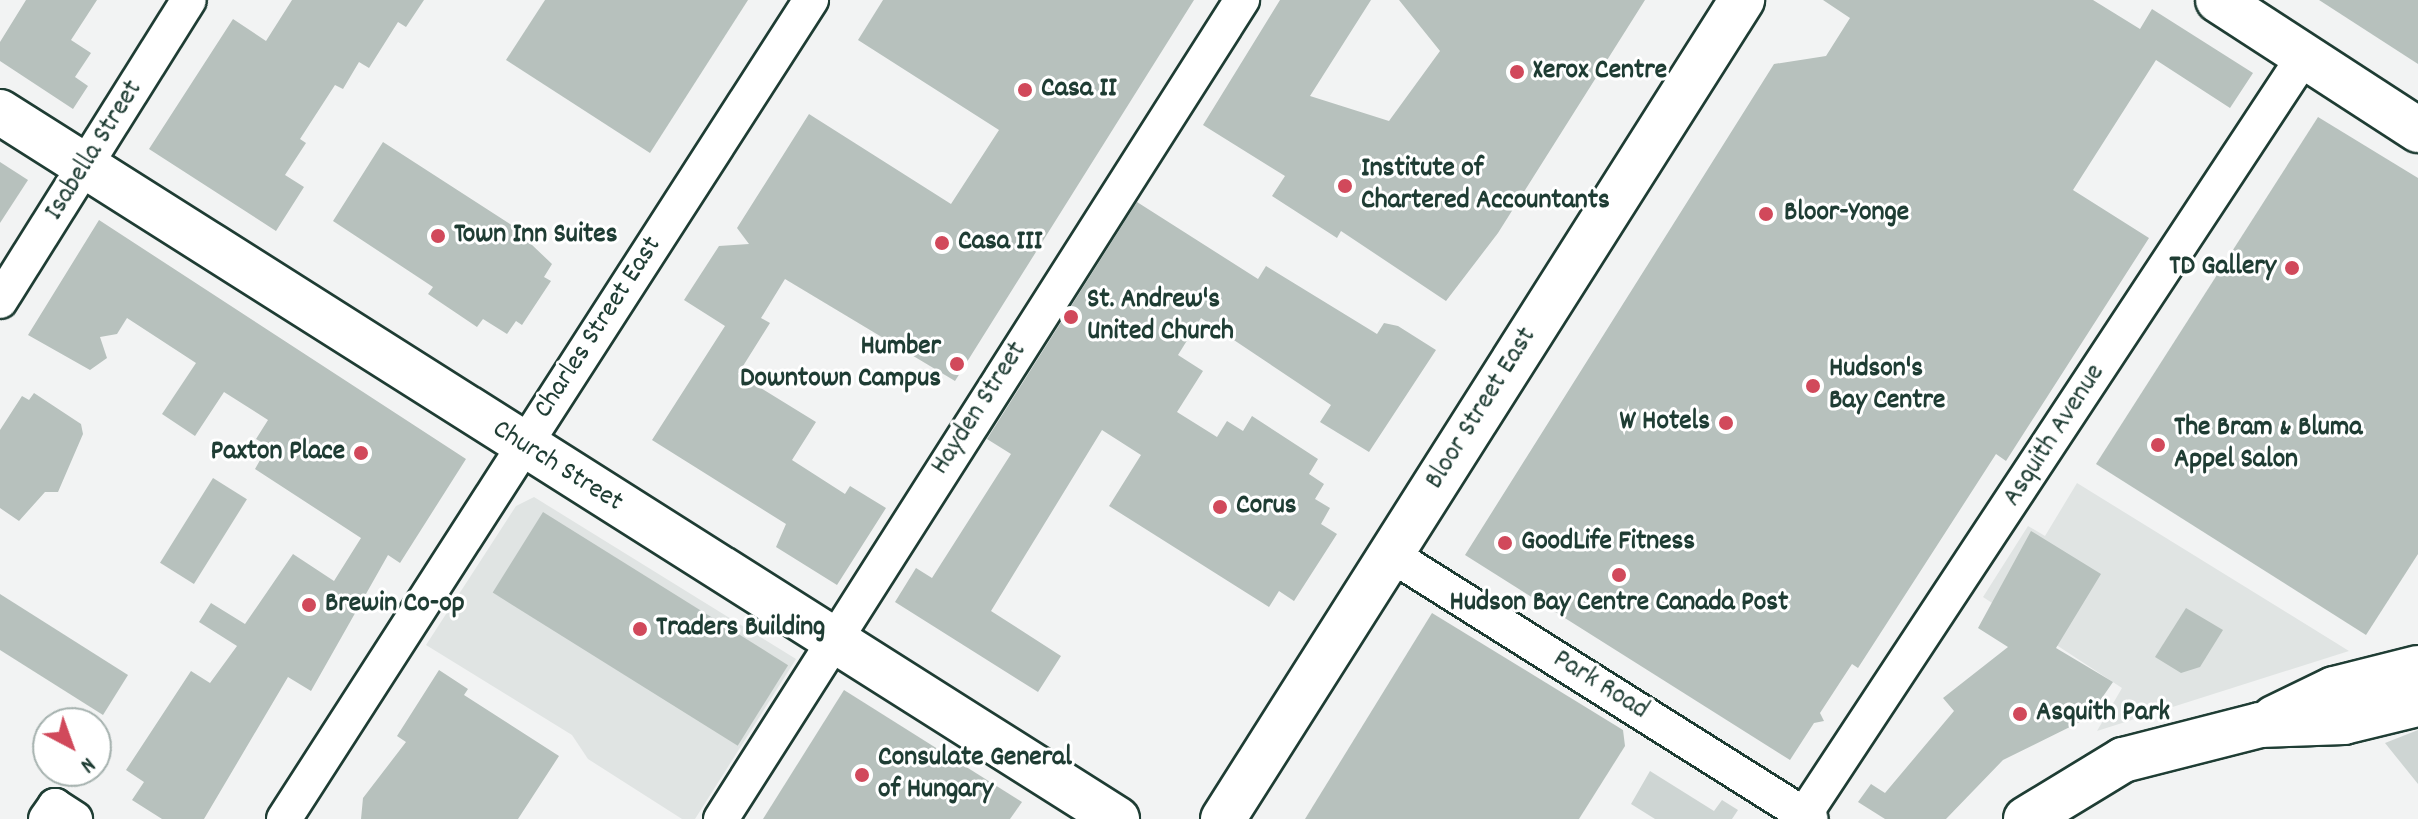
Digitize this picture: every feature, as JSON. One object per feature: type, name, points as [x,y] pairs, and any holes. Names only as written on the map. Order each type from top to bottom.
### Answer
[{"type":"main road","name":"Bloor Street East","points":[[1223,819],[1742,0]]},
{"type":"main road","points":[[2234,4],[2418,130]]},
{"type":"main road","name":"Church Street","points":[[0,112],[832,643],[1117,819]]},
{"type":"main road","points":[[2026,819],[2123,760],[2260,725],[2334,689],[2418,668]]},
{"type":"main road","points":[[2260,725],[2344,722],[2418,704]]},
{"type":"street","name":"Isabella Street","points":[[0,301],[189,0]]},
{"type":"street","name":"Charles Street East","points":[[284,819],[811,0]]},
{"type":"street","name":"Hayden Street","points":[[721,819],[1242,0]]},
{"type":"street","name":"Asquith Avenue","points":[[1807,817],[2305,55]]},
{"type":"street","name":"Park Road","points":[[1390,554],[1807,817]]},
{"type":"street","points":[[46,819],[55,806],[75,819]]},
{"type":"shaded area","points":[[2077,483],[2349,651],[2097,731],[2122,688],[1983,597],[2028,526],[2045,536]]},
{"type":"shaded area","points":[[534,497],[796,659],[695,819],[682,819],[588,759],[572,735],[426,645],[516,506]]},
{"type":"shaded area","points":[[2418,730],[2418,784],[2385,743]]},
{"type":"shaded area","points":[[1650,771],[1714,811],[1722,800],[1738,810],[1732,819],[1655,819],[1631,804]]},
{"type":"building","points":[[26,0],[97,0],[71,40],[91,53],[75,77],[88,86],[73,109],[0,61],[0,42]]},
{"type":"building","points":[[292,0],[424,0],[406,27],[398,22],[369,68],[359,62],[343,89],[335,85],[300,139],[306,143],[285,175],[304,187],[276,231],[149,149],[233,19],[266,41]]},
{"type":"building","points":[[545,0],[748,0],[650,153],[506,60]]},
{"type":"building","points":[[883,0],[1194,0],[955,381],[785,279],[761,318],[770,323],[738,374],[816,422],[792,460],[845,494],[850,486],[886,508],[837,585],[776,547],[786,524],[652,440],[725,326],[684,300],[719,246],[749,244],[737,228],[809,114],[951,204],[999,130],[858,40]]},
{"type":"building","points":[[1280,0],[1371,0],[1310,96],[1389,121],[1440,51],[1399,0],[1645,0],[1498,233],[1446,301],[1341,231],[1337,238],[1272,196],[1285,176],[1203,125]]},
{"type":"building","name":"Hudson's Bay Centre","points":[[1823,0],[2093,0],[2140,29],[2152,9],[2253,73],[2230,108],[2156,60],[2073,190],[2149,238],[2006,461],[1996,454],[1858,668],[1852,664],[1820,713],[1824,721],[1814,723],[1790,760],[1465,555],[1774,64],[1826,56],[1850,18]]},
{"type":"building","points":[[2319,0],[2418,0],[2418,64]]},
{"type":"building","points":[[2318,117],[2418,178],[2418,554],[2366,635],[2096,464]]},
{"type":"building","name":"Town Inn Suites","points":[[383,142],[510,224],[552,264],[544,277],[551,281],[522,325],[516,321],[507,334],[483,319],[477,327],[428,294],[433,287],[333,221]]},
{"type":"building","points":[[0,162],[28,180],[0,223]]},
{"type":"building","points":[[1137,202],[1258,279],[1266,266],[1377,334],[1384,323],[1398,326],[1436,350],[1369,452],[1320,422],[1331,405],[1201,318],[1178,355],[1203,371],[1177,412],[1217,437],[1227,421],[1243,431],[1252,416],[1318,459],[1309,474],[1324,484],[1315,499],[1330,508],[1321,524],[1337,534],[1294,601],[1279,591],[1269,607],[1109,506],[1141,455],[1102,430],[991,611],[1061,656],[1038,692],[895,602],[916,568],[932,578],[1011,454],[987,439]]},
{"type":"building","points":[[99,220],[466,459],[400,563],[388,555],[311,691],[288,677],[204,819],[162,819],[132,800],[144,782],[126,770],[191,671],[210,683],[237,646],[199,622],[211,603],[245,624],[293,554],[334,581],[361,538],[255,469],[268,446],[256,439],[268,420],[224,392],[195,436],[162,414],[196,363],[127,318],[117,334],[100,337],[107,358],[90,370],[28,335]]},
{"type":"building","points":[[34,393],[81,424],[83,434],[58,492],[45,492],[19,521],[0,508],[0,430],[22,396],[29,400]]},
{"type":"building","points":[[213,478],[247,499],[194,584],[160,563]]},
{"type":"building","name":"Traders Building","points":[[543,512],[788,665],[738,746],[493,593]]},
{"type":"building","name":"Asquith Park","points":[[2031,531],[2101,574],[2056,648],[2113,682],[2088,718],[2003,760],[1946,819],[1885,819],[1858,802],[1871,784],[1885,793],[1954,711],[1943,698],[2008,647],[1978,628]]},
{"type":"building","points":[[0,594],[128,675],[108,707],[90,707],[0,650]]},
{"type":"building","points":[[2186,608],[2223,630],[2200,667],[2181,673],[2155,657]]},
{"type":"building","points":[[1432,613],[1623,730],[1625,746],[1579,819],[1305,819]]},
{"type":"building","points":[[439,670],[468,689],[464,695],[559,756],[518,819],[361,819],[363,798],[406,742],[397,736]]},
{"type":"building","points":[[844,690],[1022,802],[1010,819],[763,819]]},
{"type":"place","name":"Xerox Centre","points":[[1517,72]]},
{"type":"place","name":"Casa II","points":[[1025,90]]},
{"type":"place","name":"Institute of Chartered Accountants","points":[[1345,186]]},
{"type":"place","name":"Bloor-Yonge","points":[[1766,214]]},
{"type":"place","name":"Town Inn Suites","points":[[438,236]]},
{"type":"place","name":"Casa III","points":[[942,243]]},
{"type":"place","name":"TD Gallery","points":[[2292,268]]},
{"type":"place","name":"St. Andrew's United Church","points":[[1071,317]]},
{"type":"place","name":"Humber Downtown Campus","points":[[957,364]]},
{"type":"place","name":"Hudson's Bay Centre","points":[[1813,386]]},
{"type":"place","name":"W Hotels","points":[[1726,423]]},
{"type":"place","name":"The Bram & Bluma Appel Salon","points":[[2158,445]]},
{"type":"place","name":"Paxton Place","points":[[361,453]]},
{"type":"place","name":"Corus","points":[[1220,507]]},
{"type":"place","name":"GoodLife Fitness","points":[[1505,543]]},
{"type":"place","name":"Hudson Bay Centre Canada Post","points":[[1619,575]]},
{"type":"place","name":"Brewin Co-op","points":[[309,605]]},
{"type":"place","name":"Traders Building","points":[[640,629]]},
{"type":"place","name":"Asquith Park","points":[[2020,714]]},
{"type":"place","name":"Consulate General of Hungary","points":[[862,775]]}]
